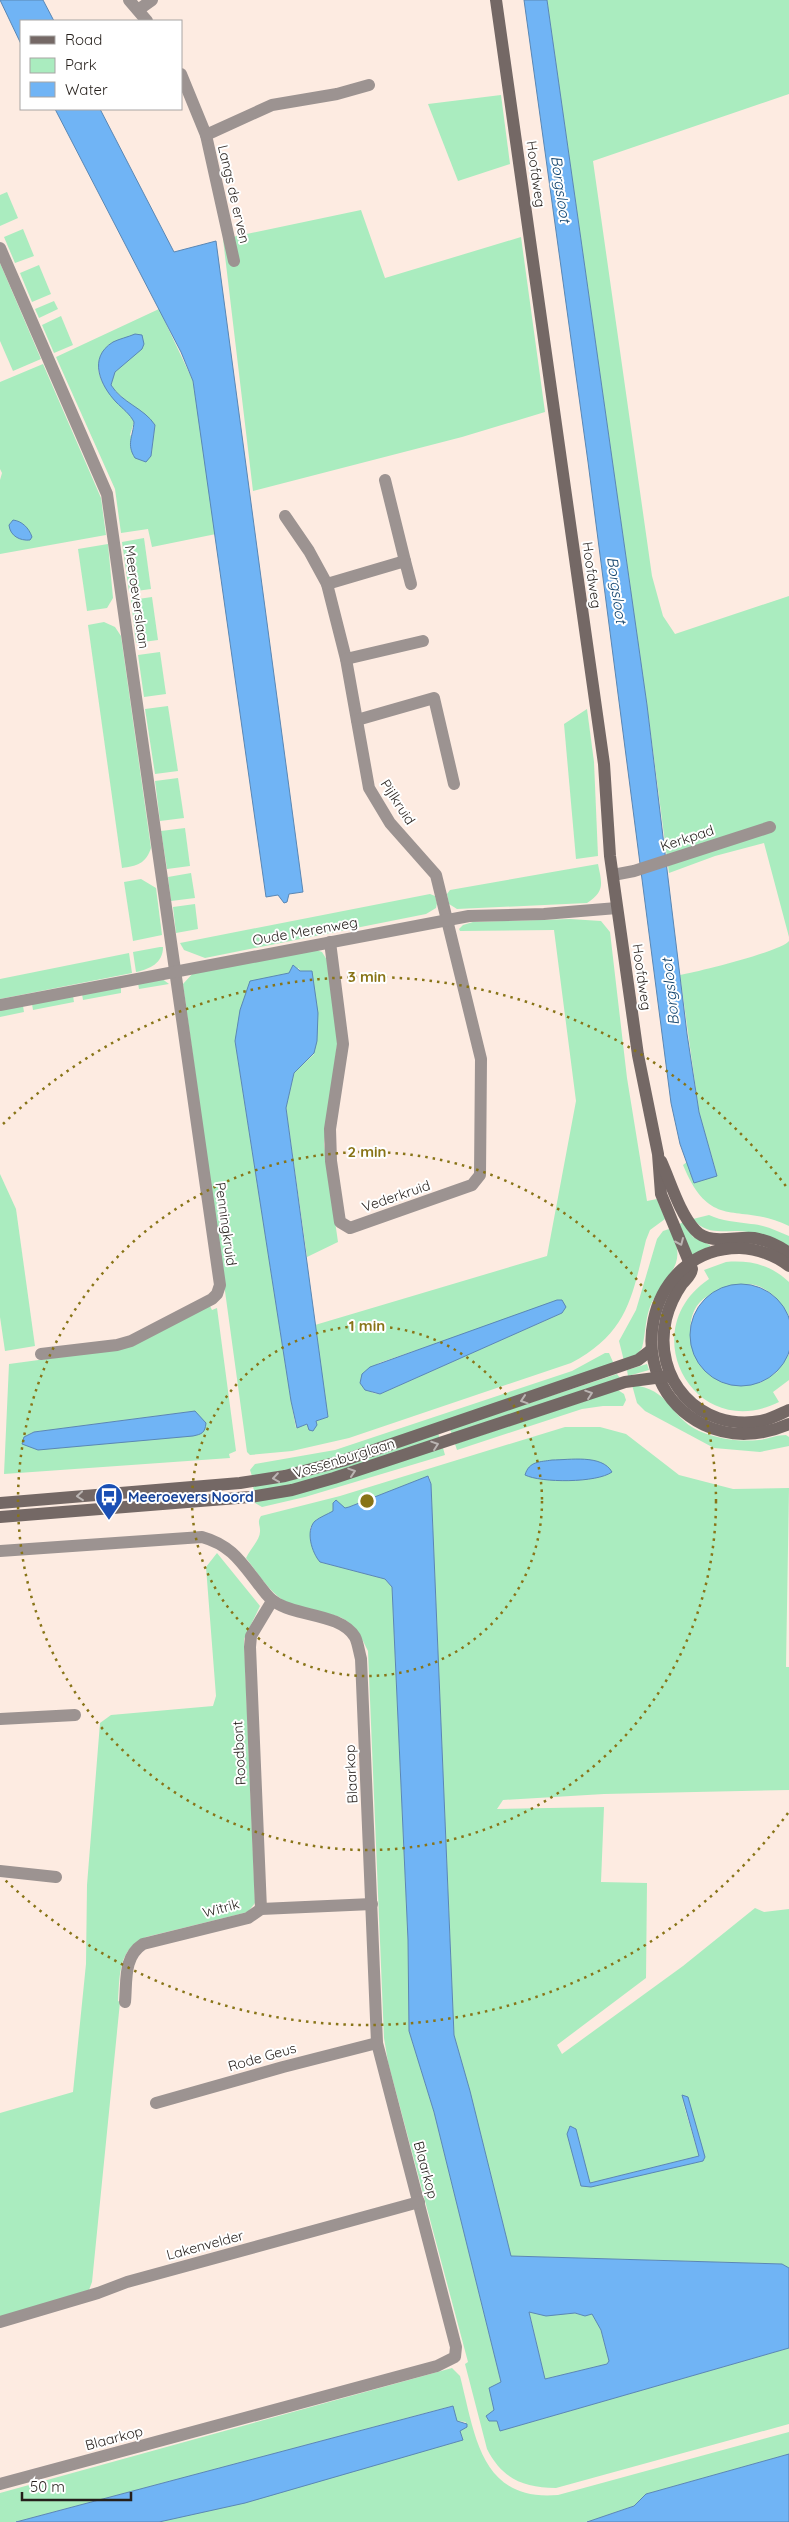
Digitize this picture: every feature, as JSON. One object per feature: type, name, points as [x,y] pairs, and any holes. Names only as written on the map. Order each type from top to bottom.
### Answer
[{"type":"main road","name":"Hoofdweg","points":[[496,0],[604,764],[613,875],[638,1055],[658,1154],[661,1194],[690,1264]]},
{"type":"main road","name":"Hoofdweg","points":[[658,1154],[685,1214],[696,1231],[710,1239],[738,1237],[756,1239],[789,1253]]},
{"type":"main road","points":[[788,1425],[769,1432],[750,1434],[730,1433],[712,1428],[695,1420],[679,1408],[657,1376],[651,1350],[651,1334],[660,1302],[678,1275],[690,1264],[708,1253],[728,1248],[749,1248],[769,1254],[789,1266]]},
{"type":"main road","points":[[690,1264],[692,1274],[676,1294],[666,1318],[664,1359],[670,1376],[681,1393],[693,1404],[710,1415],[728,1421],[763,1421],[789,1410]]},
{"type":"main road","name":"Vossenburglaan","points":[[0,1503],[240,1483],[285,1476],[342,1461],[541,1394],[638,1360],[651,1350]]},
{"type":"main road","name":"Vossenburglaan","points":[[0,1517],[250,1497],[292,1490],[325,1481],[625,1382],[657,1376],[670,1376]]},
{"type":"street","points":[[129,0],[146,20]]},
{"type":"street","points":[[138,10],[152,0]]},
{"type":"street","name":"Langs de erven","points":[[182,76],[206,135],[234,260]]},
{"type":"street","name":"Langs de erven","points":[[206,135],[272,105],[337,94],[369,85]]},
{"type":"street","name":"Meeroeverslaan","points":[[0,248],[107,494],[175,970]]},
{"type":"street","points":[[385,480],[411,584]]},
{"type":"street","name":"Pijlkruid","points":[[285,516],[310,551],[327,584],[346,659],[368,788],[390,823],[436,875],[447,920]]},
{"type":"street","points":[[327,584],[405,562]]},
{"type":"street","points":[[346,659],[423,641]]},
{"type":"street","points":[[357,720],[434,698],[454,784]]},
{"type":"street","name":"Kerkpad","points":[[613,875],[639,869],[770,827]]},
{"type":"street","name":"Oude Merenweg","points":[[0,1005],[175,970],[469,916],[544,914],[617,908]]},
{"type":"street","name":"Vederkruid","points":[[330,942],[344,1044],[330,1129],[332,1161],[340,1222],[350,1228],[472,1185],[480,1175],[481,1059],[447,920]]},
{"type":"street","name":"Penningkruid","points":[[41,1354],[117,1345],[131,1341],[212,1299],[217,1294],[220,1286],[175,970]]},
{"type":"street","name":"Blaarkop","points":[[0,1551],[202,1537],[219,1542],[255,1579],[272,1601],[288,1610],[337,1622],[349,1629],[356,1638],[361,1659],[377,2043],[456,2347],[455,2357],[428,2368],[0,2484]]},
{"type":"street","name":"Roodbont","points":[[261,1909],[250,1647],[251,1636],[272,1601]]},
{"type":"street","points":[[0,1719],[75,1715]]},
{"type":"street","points":[[0,1871],[56,1877]]},
{"type":"street","name":"Witrik","points":[[125,2002],[128,1959],[135,1949],[143,1944],[248,1918],[261,1909],[372,1904]]},
{"type":"street","name":"Rode Geus","points":[[156,2103],[292,2064],[377,2043]]},
{"type":"street","name":"Lakenvelder","points":[[0,2322],[98,2293],[127,2282],[419,2202]]},
{"type":"green space","points":[[547,0],[789,0],[789,94],[593,161],[652,576],[663,616],[675,634],[789,596],[789,937],[764,843],[715,856],[669,873]]},
{"type":"green space","points":[[501,95],[510,164],[458,181],[428,104]]},
{"type":"green space","points":[[7,192],[18,218],[0,226],[0,195]]},
{"type":"green space","points":[[361,210],[385,278],[521,237],[545,412],[462,437],[253,491],[223,239]]},
{"type":"green space","points":[[23,229],[34,256],[15,263],[4,237]]},
{"type":"green space","points":[[0,263],[41,359],[13,371],[0,341]]},
{"type":"green space","points":[[39,265],[51,294],[32,302],[20,273]]},
{"type":"green space","points":[[54,301],[58,309],[39,318],[35,309]]},
{"type":"green space","points":[[159,309],[193,381],[216,534],[152,547],[148,529],[121,533],[115,489],[56,357]],"holes":[[[127,361],[115,372],[111,385],[116,392],[155,425],[151,456],[130,435],[134,422],[107,390],[99,375],[98,366]]]},
{"type":"green space","points":[[61,316],[73,345],[54,353],[42,325]]},
{"type":"green space","points":[[43,364],[101,498],[106,535],[0,554],[0,480],[2,473],[0,469],[0,382]]},
{"type":"green space","points":[[144,538],[151,589],[129,592],[122,542]]},
{"type":"green space","points":[[108,544],[113,598],[107,608],[87,611],[78,549]]},
{"type":"green space","points":[[152,597],[158,640],[136,643],[131,600]]},
{"type":"green space","points":[[104,622],[115,627],[121,636],[151,848],[143,861],[122,868],[88,625]]},
{"type":"green space","points":[[160,652],[166,694],[144,697],[138,655]]},
{"type":"green space","points":[[168,706],[178,771],[155,774],[145,709]]},
{"type":"green space","points":[[587,709],[594,762],[598,856],[576,859],[564,724]]},
{"type":"green space","points":[[178,778],[184,818],[160,821],[155,781]]},
{"type":"green space","points":[[185,828],[190,866],[167,869],[161,831]]},
{"type":"green space","points":[[598,864],[601,886],[597,895],[587,903],[457,909],[449,904],[447,894],[450,890]]},
{"type":"green space","points":[[191,873],[195,898],[171,901],[168,877]]},
{"type":"green space","points":[[141,879],[156,888],[162,935],[133,941],[124,882]]},
{"type":"green space","points":[[430,894],[435,896],[436,908],[426,914],[205,958],[184,950],[180,943]]},
{"type":"green space","points":[[195,904],[198,929],[176,933],[173,907]]},
{"type":"green space","points":[[570,919],[601,921],[610,932],[627,1078],[647,1201],[657,1199],[665,1219],[650,1230],[631,1296],[625,1312],[616,1326],[605,1339],[571,1363],[349,1438],[292,1451],[250,1455],[247,1452],[183,984],[194,972],[316,950],[322,952],[327,960],[338,1038],[324,1144],[338,1242],[307,1257],[286,1108],[294,1073],[314,1054],[299,968],[290,973],[250,982],[235,1041],[296,1428],[307,1424],[309,1430],[316,1421],[328,1417],[315,1325],[547,1256],[576,1101],[554,930],[460,931],[459,929],[463,925],[473,922]],"holes":[[[562,1300],[562,1313],[380,1394],[373,1393],[360,1383],[363,1374],[379,1363]]]},
{"type":"green space","points":[[789,941],[789,1226],[771,1219],[727,1212],[715,1208],[704,1200],[693,1186],[683,1165],[687,1162],[694,1183],[717,1175],[699,1112],[680,975],[756,955]]},
{"type":"green space","points":[[163,947],[158,961],[151,967],[136,972],[133,952]]},
{"type":"green space","points":[[129,953],[132,973],[0,999],[0,979]]},
{"type":"green space","points":[[161,978],[169,984],[139,989],[138,983]]},
{"type":"green space","points":[[121,986],[121,993],[83,1000],[82,994]]},
{"type":"green space","points":[[73,996],[74,1002],[33,1010],[32,1004]]},
{"type":"green space","points":[[23,1006],[24,1012],[0,1017],[0,1010]]},
{"type":"green space","points":[[0,1174],[16,1209],[35,1346],[5,1351],[0,1317]]},
{"type":"green space","points":[[709,1215],[724,1220],[775,1230],[789,1236],[789,1246],[758,1234],[712,1230],[699,1225],[693,1219]]},
{"type":"green space","points":[[683,1222],[693,1237],[710,1245],[710,1247],[692,1256],[678,1225]]},
{"type":"green space","points":[[669,1229],[675,1241],[677,1260],[650,1307],[642,1348],[637,1354],[624,1361],[619,1341],[636,1310],[657,1239],[663,1231]]},
{"type":"green space","points":[[726,1262],[744,1262],[760,1265],[775,1271],[789,1282],[789,1316],[773,1295],[761,1287],[748,1284],[708,1296],[694,1310],[690,1330],[691,1341],[697,1360],[702,1368],[760,1383],[777,1372],[789,1354],[789,1380],[773,1392],[779,1402],[749,1411],[722,1408],[700,1395],[684,1376],[675,1352],[676,1326],[686,1301],[709,1279],[704,1270]]},
{"type":"green space","points":[[210,1306],[212,1310],[217,1308],[236,1451],[229,1454],[230,1458],[4,1474],[9,1364],[113,1350]],"holes":[[[194,1411],[24,1437],[34,1432]]]},
{"type":"green space","points":[[605,1353],[609,1353],[613,1362],[609,1367],[311,1465],[252,1476],[250,1470],[255,1464],[335,1450],[572,1371]]},
{"type":"green space","points":[[647,1364],[649,1370],[628,1376],[627,1370]]},
{"type":"green space","points":[[617,1374],[620,1378],[452,1435],[450,1429]]},
{"type":"green space","points":[[632,1385],[655,1392],[689,1425],[706,1434],[744,1441],[786,1435],[789,1437],[789,1446],[760,1452],[714,1448],[645,1411],[637,1403]]},
{"type":"green space","points":[[618,1390],[624,1394],[626,1400],[623,1406],[582,1409],[457,1450],[455,1444]]},
{"type":"green space","points":[[565,1427],[600,1427],[626,1434],[679,1475],[733,1489],[789,1488],[786,1667],[789,1667],[789,1790],[604,1794],[503,1800],[497,1809],[604,1807],[601,1882],[647,1883],[646,1978],[557,2045],[562,2054],[683,1966],[755,1908],[764,1912],[789,1909],[789,2268],[782,2264],[511,2256],[470,2091],[454,2035],[431,1484],[429,1476],[334,1511],[316,1520],[310,1528],[311,1540],[320,1562],[385,1579],[392,1587],[408,1940],[409,2031],[434,2112],[501,2382],[497,2421],[500,2431],[789,2348],[789,2424],[556,2488],[534,2486],[515,2480],[500,2468],[487,2449],[465,2364],[468,2362],[388,2062],[384,2038],[368,1651],[360,1635],[343,1618],[288,1603],[265,1583],[246,1558],[259,1537],[261,1516],[340,1496]],"holes":[[[682,2099],[703,2161],[581,2186],[588,2182],[699,2156]]]},
{"type":"green space","points":[[438,1433],[440,1439],[305,1482],[254,1492],[253,1486]]},
{"type":"green space","points":[[443,1448],[445,1455],[305,1497],[262,1507],[255,1503],[256,1500]]},
{"type":"green space","points":[[217,1553],[260,1606],[244,1639],[255,1903],[248,1912],[146,1937],[130,1948],[125,1955],[119,1981],[118,2001],[120,2002],[92,2282],[89,2290],[0,2317],[0,2113],[73,2092],[86,1964],[87,1885],[100,1723],[111,1715],[213,1706],[216,1696],[206,1567]]},
{"type":"green space","points":[[529,2311],[545,2314],[592,2313],[601,2330],[609,2361],[607,2364],[545,2379]]},
{"type":"green space","points":[[452,2368],[460,2376],[477,2441],[485,2460],[497,2476],[512,2488],[532,2494],[558,2495],[789,2432],[789,2454],[646,2494],[634,2506],[587,2522],[159,2522],[463,2440],[460,2431],[466,2422],[457,2421],[452,2406],[16,2522],[0,2522],[0,2493]]},
{"type":"water","points":[[0,0],[43,0],[53,20],[20,20],[20,42]]},
{"type":"water","name":"Borgsloot","points":[[524,0],[547,0],[647,705],[687,1034],[699,1112],[717,1176],[694,1183],[680,1144],[671,1103],[588,462]]},
{"type":"water","points":[[56,110],[101,110],[174,252],[216,241],[303,892],[289,894],[287,902],[284,903],[278,895],[266,897],[193,381],[181,352]]},
{"type":"water","points":[[135,334],[142,335],[144,344],[142,349],[115,372],[111,385],[155,425],[151,456],[146,462],[135,458],[132,453],[130,444],[134,422],[110,395],[99,372],[100,356],[105,349],[113,342]]},
{"type":"water","points":[[13,520],[22,523],[27,528],[32,537],[30,540],[19,539],[13,535],[9,525]]},
{"type":"water","points":[[293,965],[300,971],[312,971],[318,1013],[317,1041],[314,1053],[294,1073],[286,1108],[328,1417],[316,1421],[317,1425],[313,1431],[309,1430],[307,1424],[297,1428],[291,1401],[235,1041],[240,1010],[250,981],[289,973]]},
{"type":"water","points":[[741,1284],[761,1288],[777,1299],[788,1315],[790,1322],[790,1348],[788,1355],[777,1371],[761,1382],[741,1386],[721,1382],[705,1371],[694,1355],[690,1335],[694,1315],[705,1299],[721,1288]]},
{"type":"water","points":[[557,1300],[562,1300],[566,1307],[562,1313],[380,1394],[365,1390],[360,1383],[362,1374],[370,1367]]},
{"type":"water","points":[[195,1411],[206,1423],[205,1429],[199,1435],[38,1450],[22,1444],[24,1437],[34,1432]]},
{"type":"water","points":[[552,1460],[593,1460],[607,1466],[612,1472],[605,1476],[569,1481],[533,1478],[525,1475],[532,1465]]},
{"type":"water","points":[[428,1476],[431,1484],[454,2035],[470,2091],[511,2256],[782,2264],[789,2268],[789,2348],[500,2431],[497,2421],[489,2421],[486,2416],[494,2410],[489,2388],[501,2382],[434,2112],[409,2031],[408,1940],[392,1587],[385,1579],[320,1562],[314,1553],[310,1536],[312,1525],[315,1521],[333,1511],[333,1503],[336,1500],[345,1508]],"holes":[[[529,2312],[546,2316],[575,2313],[585,2316],[592,2314],[601,2330],[609,2361],[607,2364],[545,2379]]]},
{"type":"water","points":[[682,2095],[688,2097],[705,2157],[703,2161],[591,2187],[581,2186],[567,2134],[570,2126],[576,2129],[590,2183],[699,2156]]},
{"type":"water","points":[[453,2406],[457,2421],[467,2424],[467,2427],[460,2431],[463,2440],[245,2503],[159,2522],[16,2522]]},
{"type":"water","points":[[789,2454],[789,2522],[587,2522],[634,2506],[646,2494]]},
{"type":"place","name":"Meeroevers Noord","points":[[109,1521]]}]
